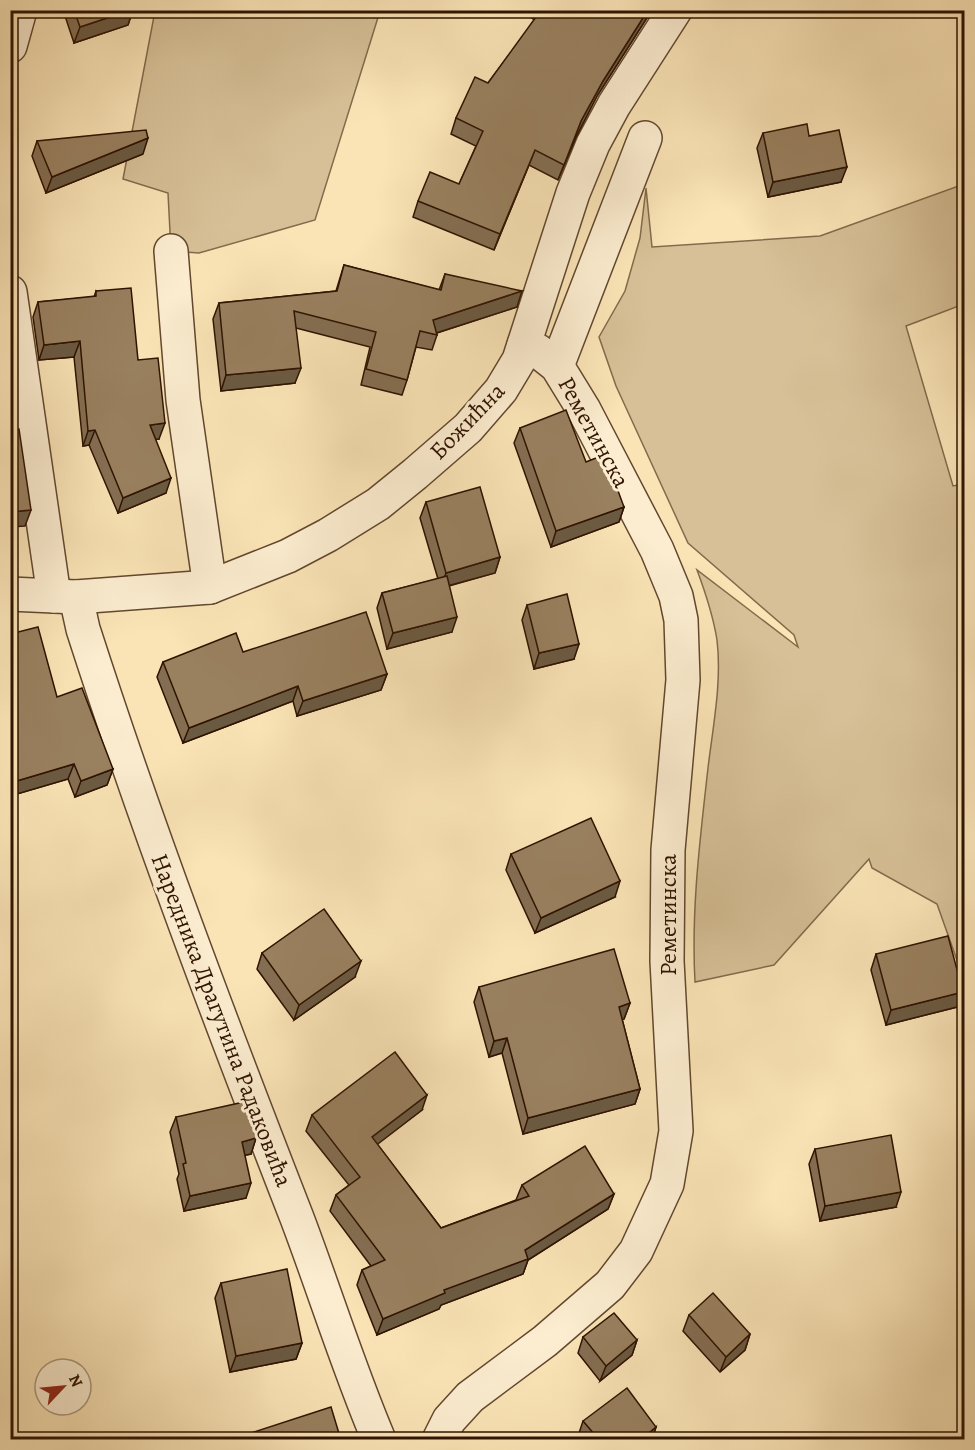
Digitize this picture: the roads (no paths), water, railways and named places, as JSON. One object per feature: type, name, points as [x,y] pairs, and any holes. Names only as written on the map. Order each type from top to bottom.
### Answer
[{"type":"street","points":[[10,46],[20,10]]},
{"type":"street","name":"Божићна","points":[[10,594],[65,596],[210,587],[288,556],[328,535],[378,504],[468,428],[501,390],[519,360],[573,193],[593,144],[614,105],[675,10]]},
{"type":"street","points":[[557,366],[645,138]]},
{"type":"street","points":[[171,251],[183,400],[210,587]]},
{"type":"street","points":[[10,292],[65,596]]},
{"type":"street","name":"Реметинска","points":[[439,1440],[449,1420],[470,1398],[545,1341],[610,1285],[636,1251],[667,1184],[676,1131],[667,961],[668,850],[683,680],[681,620],[676,596],[657,550],[584,410],[557,366],[538,351],[524,345]]},
{"type":"street","name":"Наредника Драгутина Радаковића","points":[[65,596],[83,629],[147,818],[379,1440]]}]
